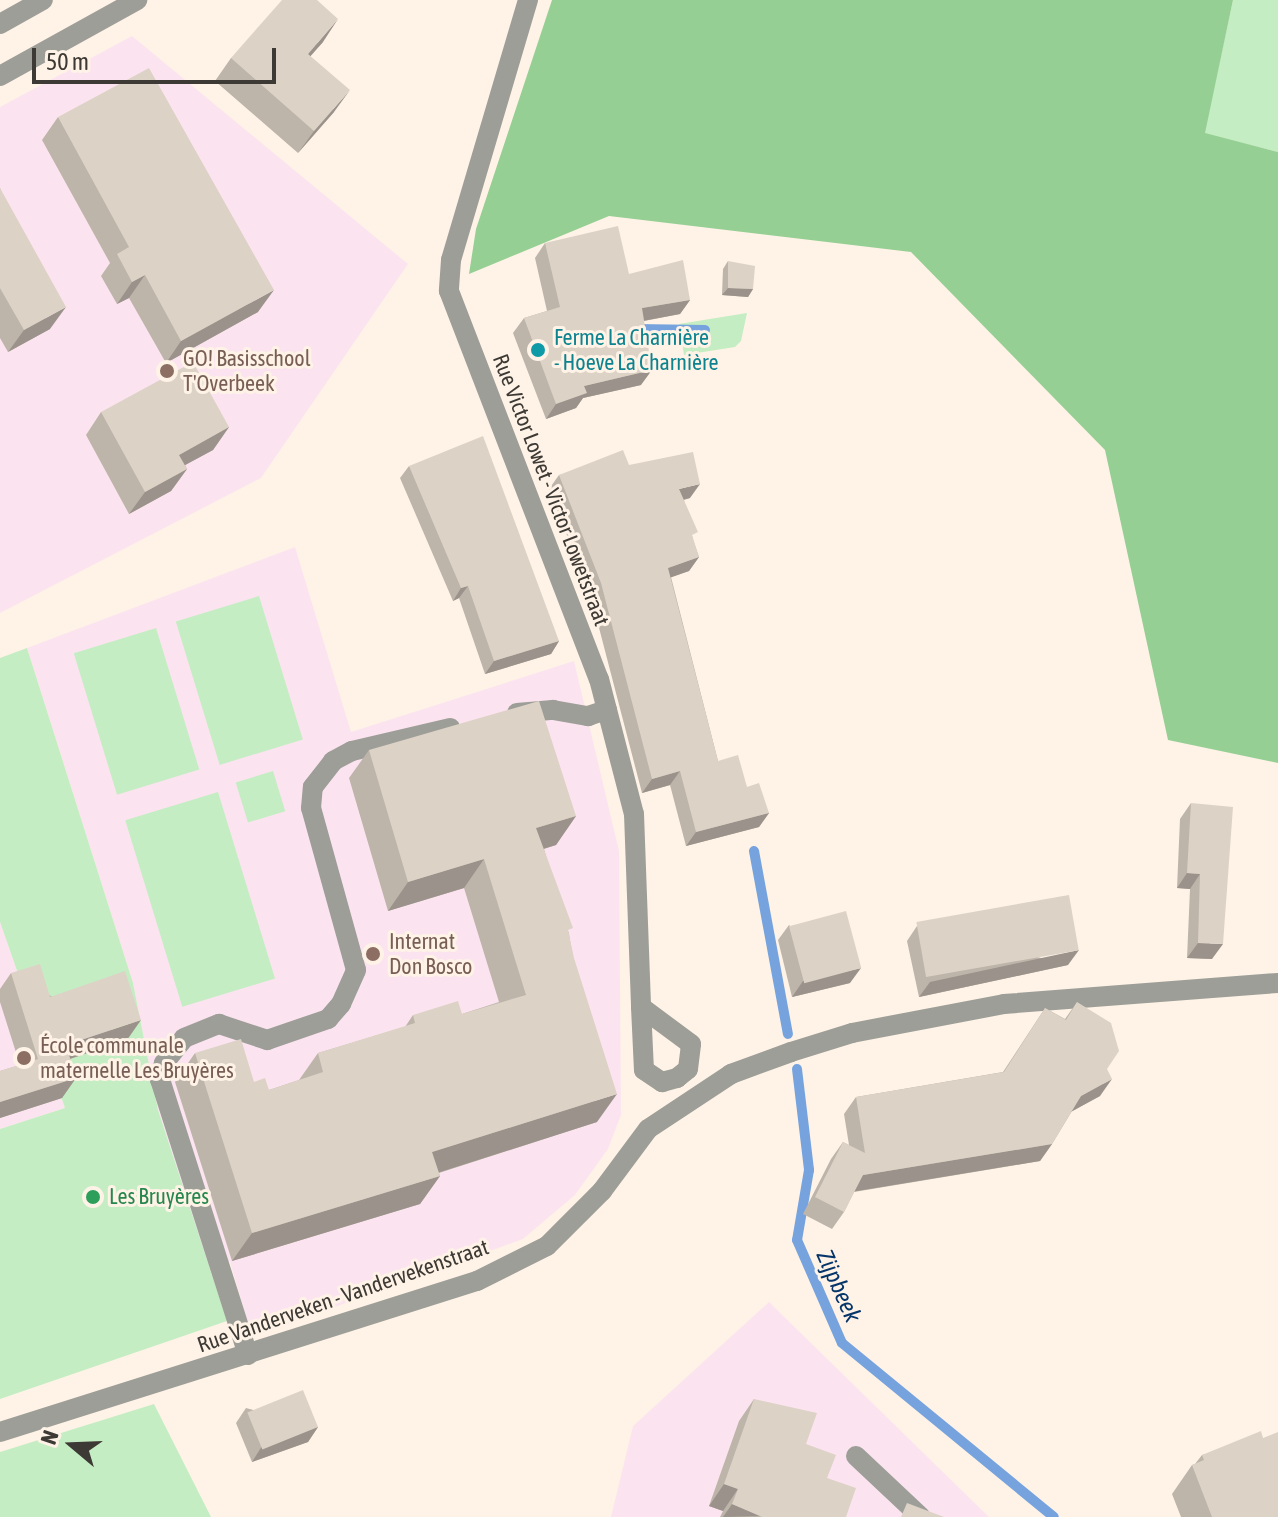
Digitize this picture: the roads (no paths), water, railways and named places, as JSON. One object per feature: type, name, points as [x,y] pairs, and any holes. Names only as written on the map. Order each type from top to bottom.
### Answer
[{"type":"street","points":[[0,24],[43,0]]},
{"type":"street","points":[[0,76],[137,0]]},
{"type":"street","name":"Rue Victor Lowet - Victor Lowetstraat","points":[[528,0],[451,260],[449,291],[607,710],[634,814],[641,1007]]},
{"type":"street","points":[[497,716],[553,710],[588,716],[607,710]]},
{"type":"street","points":[[248,1355],[160,1080],[164,1063],[184,1038],[219,1024],[267,1040],[328,1019],[351,988],[356,970],[311,808],[313,787],[333,761],[352,751],[468,723]]},
{"type":"street","name":"Rue Vanderveken - Vandervekenstraat","points":[[0,1432],[477,1281],[547,1246],[602,1191],[648,1129],[731,1074],[852,1033],[1004,1004],[1278,983]]},
{"type":"street","points":[[856,1456],[921,1517]]},
{"type":"waterway","points":[[635,329],[705,330]]},
{"type":"waterway","name":"Zijpbeek","points":[[754,851],[788,1034]]},
{"type":"waterway","name":"Zijpbeek","points":[[797,1069],[809,1170],[797,1240],[842,1343],[1054,1517]]},
{"type":"place","name":"Ferme La Charnière - Hoeve La Charnière","points":[[538,350]]},
{"type":"place","name":"GO! Basisschool T'Overbeek","points":[[167,371]]},
{"type":"place","name":"Internat Don Bosco","points":[[373,954]]},
{"type":"place","name":"École communale maternelle Les Bruyères","points":[[24,1058]]},
{"type":"place","name":"Les Bruyères","points":[[93,1197]]}]
